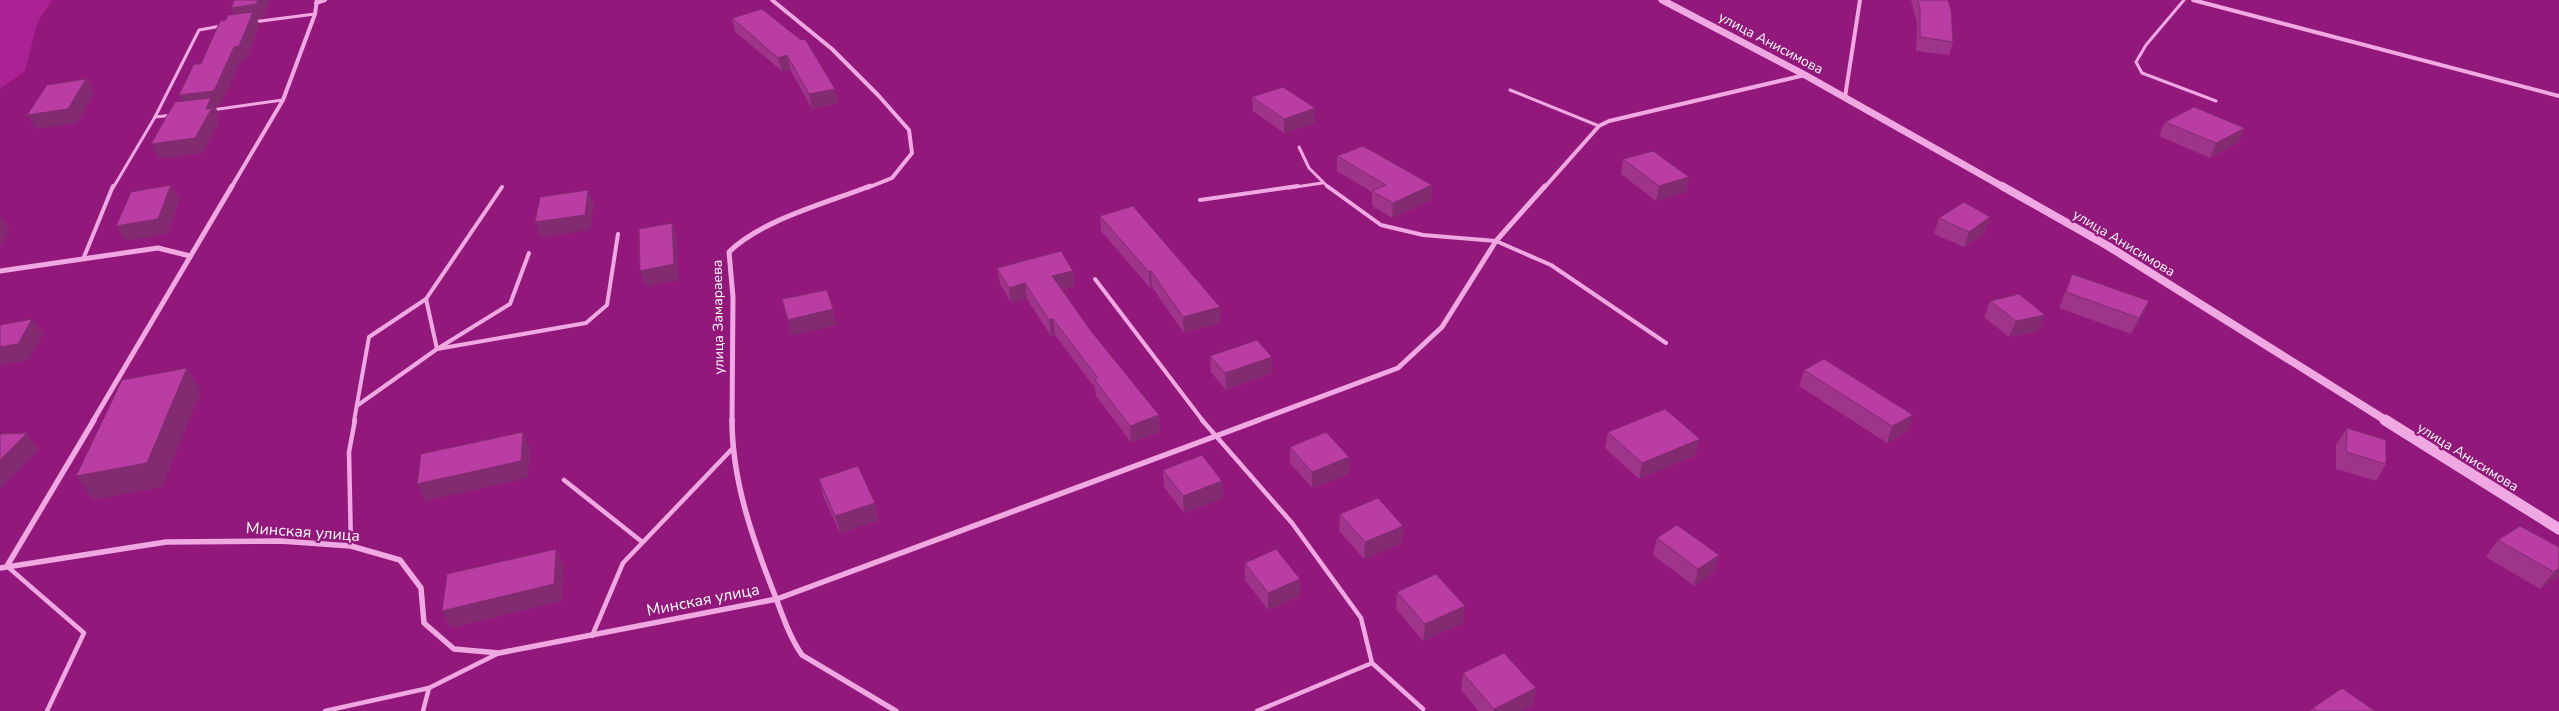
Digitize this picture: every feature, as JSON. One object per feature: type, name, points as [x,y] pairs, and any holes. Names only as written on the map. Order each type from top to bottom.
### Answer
[{"type":"street","points":[[3,567],[283,100],[317,2],[325,0]]},
{"type":"street","name":"улица Замараева","points":[[772,0],[832,49],[878,95],[909,130],[912,153],[892,178],[760,229],[742,240],[729,252],[732,296],[732,449],[744,507],[758,552],[792,641],[802,655],[896,711]]},
{"type":"street","name":"улица Анисимова","points":[[1662,0],[1845,97],[2108,246],[2559,529]]},
{"type":"street","points":[[1845,97],[1860,0]]},
{"type":"street","points":[[2193,0],[2559,96]]},
{"type":"street","points":[[1599,126],[1609,121],[1805,75]]},
{"type":"street","name":"Минская улица","points":[[3,567],[166,542],[280,541],[351,546],[400,560],[421,588],[424,624],[454,649],[499,653],[777,599],[1398,368],[1442,327],[1496,241],[1599,126]]},
{"type":"street","points":[[0,271],[84,257],[158,248],[190,256]]},
{"type":"lane","points":[[2184,0],[2146,45],[2136,62],[2142,73],[2216,101]]},
{"type":"lane","points":[[246,23],[314,14]]},
{"type":"lane","points":[[84,257],[113,187],[155,117],[199,30],[226,25]]},
{"type":"lane","points":[[1510,90],[1599,126]]},
{"type":"lane","points":[[204,110],[283,100]]},
{"type":"lane","points":[[155,117],[175,114]]},
{"type":"lane","points":[[1299,147],[1309,168],[1322,183],[1382,225],[1423,235],[1496,241],[1550,265],[1666,343]]},
{"type":"lane","points":[[1200,200],[1322,183]]},
{"type":"lane","points":[[351,546],[350,452],[369,337],[426,300],[502,187]]},
{"type":"lane","points":[[437,349],[586,323],[607,305],[618,234]]},
{"type":"lane","points":[[358,405],[437,349],[510,304],[529,253]]},
{"type":"lane","points":[[1095,279],[1215,436],[1292,523],[1361,618],[1372,663],[1423,709]]},
{"type":"lane","points":[[426,300],[437,349]]},
{"type":"lane","points":[[592,636],[623,563],[641,541],[732,449]]},
{"type":"lane","points":[[564,480],[641,541]]},
{"type":"lane","points":[[3,567],[84,633],[47,711]]},
{"type":"lane","points":[[325,711],[429,688],[499,653]]},
{"type":"lane","points":[[1257,711],[1372,663]]},
{"type":"lane","points":[[423,711],[429,688]]},
{"type":"shaded area","points":[[0,0],[52,0],[37,23],[25,71],[0,89]]},
{"type":"building","points":[[234,0],[258,0],[256,4],[231,8]]},
{"type":"building","points":[[1918,0],[1948,0],[1951,10],[1953,42],[1920,37]]},
{"type":"building","points":[[762,9],[801,40],[805,39],[835,89],[809,94],[787,55],[778,58],[732,18]]},
{"type":"building","points":[[253,12],[239,46],[234,47],[214,91],[179,95],[194,64],[201,64],[220,21],[226,20],[228,15]]},
{"type":"building","points":[[86,79],[68,109],[27,115],[47,85]]},
{"type":"building","points":[[1283,87],[1315,108],[1284,119],[1252,97]]},
{"type":"building","points":[[211,98],[206,109],[212,108],[195,138],[151,144],[175,102]]},
{"type":"building","points":[[2194,107],[2245,128],[2216,143],[2165,122]]},
{"type":"building","points":[[1363,146],[1432,185],[1393,203],[1372,191],[1386,185],[1337,156]]},
{"type":"building","points":[[1653,151],[1689,177],[1659,186],[1623,159]]},
{"type":"building","points":[[171,185],[158,219],[116,226],[131,192]]},
{"type":"building","points":[[588,190],[585,215],[535,222],[540,197]]},
{"type":"building","points":[[1964,202],[1990,217],[1969,232],[1939,218]]},
{"type":"building","points":[[1133,206],[1220,307],[1183,317],[1151,271],[1149,272],[1100,216]]},
{"type":"building","points":[[672,223],[674,264],[640,271],[639,229]]},
{"type":"building","points":[[1061,251],[1073,271],[1052,276],[1091,331],[1159,415],[1130,426],[1094,379],[1098,378],[1053,319],[1049,320],[1025,283],[1009,288],[997,268]]},
{"type":"building","points":[[2072,274],[2149,301],[2139,318],[2066,292]]},
{"type":"building","points":[[827,290],[833,309],[788,320],[782,299]]},
{"type":"building","points":[[2019,294],[2045,315],[2016,321],[1990,301]]},
{"type":"building","points":[[32,319],[18,344],[0,347],[0,325]]},
{"type":"building","points":[[1257,340],[1272,357],[1225,373],[1210,356]]},
{"type":"building","points":[[1824,359],[1913,415],[1892,426],[1804,370]]},
{"type":"building","points":[[187,368],[147,463],[76,476],[122,380]]},
{"type":"building","points":[[1665,409],[1700,439],[1642,463],[1608,432]]},
{"type":"building","points":[[2347,428],[2386,440],[2386,464],[2346,452]]},
{"type":"building","points":[[523,432],[521,461],[417,484],[421,454]]},
{"type":"building","points":[[1326,432],[1349,457],[1312,472],[1290,447]]},
{"type":"building","points":[[27,433],[0,460],[0,434]]},
{"type":"building","points":[[1202,455],[1222,481],[1183,496],[1163,470]]},
{"type":"building","points":[[858,466],[875,503],[835,516],[819,479]]},
{"type":"building","points":[[1378,498],[1403,526],[1365,542],[1340,514]]},
{"type":"building","points":[[1677,525],[1719,555],[1698,569],[1657,538]]},
{"type":"building","points":[[2520,526],[2559,547],[2559,568],[2554,572],[2498,540]]},
{"type":"building","points":[[556,549],[554,584],[442,611],[447,574]]},
{"type":"building","points":[[1276,549],[1300,579],[1268,593],[1245,563]]},
{"type":"building","points":[[1436,574],[1465,606],[1425,624],[1397,592]]},
{"type":"building","points":[[1504,653],[1536,688],[1494,709],[1463,673]]},
{"type":"building","points":[[2342,688],[2375,711],[2317,711],[2313,708]]}]
